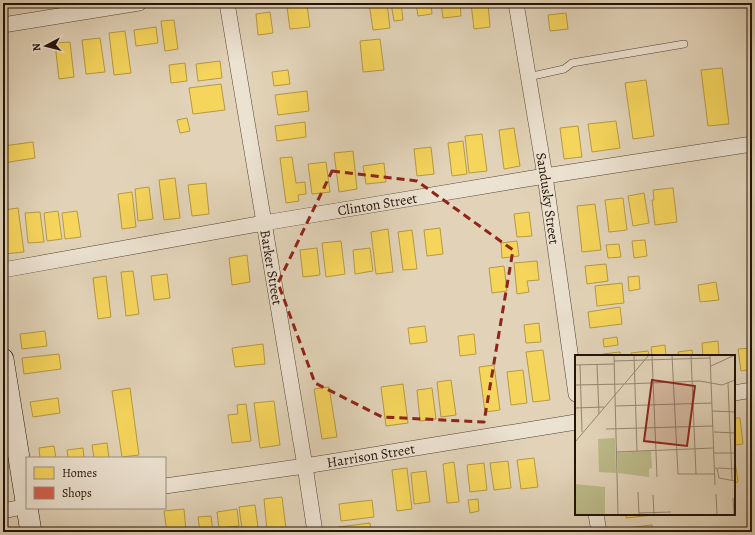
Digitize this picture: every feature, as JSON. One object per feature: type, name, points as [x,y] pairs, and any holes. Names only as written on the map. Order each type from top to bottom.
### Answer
[{"type":"main road","points":[[3,359],[26,500]]},
{"type":"main road","points":[[27,509],[31,532]]},
{"type":"street","points":[[3,25],[139,3]]},
{"type":"street","name":"Barker Street","points":[[228,3],[315,532]]},
{"type":"street","name":"Sandusky Street","points":[[516,3],[545,176],[575,387]]},
{"type":"street","name":"Clinton Street","points":[[3,270],[264,223],[545,176],[752,144]]},
{"type":"street","points":[[735,393],[752,390]]},
{"type":"street","name":"Harrison Street","points":[[166,486],[305,466],[575,422]]},
{"type":"street","points":[[3,511],[26,506]]},
{"type":"street","points":[[596,515],[599,532]]},
{"type":"lane","points":[[528,76],[564,69],[572,63],[684,44]]},
{"type":"highlighted area","points":[[332,171],[417,181],[513,250],[484,422],[382,417],[315,383],[278,283]]},
{"type":"building: Homes","points":[[369,3],[387,3],[390,28],[373,30]]},
{"type":"building: Homes","points":[[391,3],[401,3],[403,20],[394,21]]},
{"type":"building: Homes","points":[[416,3],[431,3],[432,14],[418,16]]},
{"type":"building: Homes","points":[[441,3],[460,3],[461,16],[443,18]]},
{"type":"building: Homes","points":[[471,3],[488,3],[490,27],[474,29]]},
{"type":"building: Homes","points":[[307,5],[310,27],[290,29],[287,7]]},
{"type":"building: Homes","points":[[270,12],[273,33],[258,35],[256,14]]},
{"type":"building: Homes","points":[[566,13],[568,29],[550,31],[548,15]]},
{"type":"building: Homes","points":[[174,20],[178,49],[165,51],[161,21]]},
{"type":"building: Homes","points":[[156,27],[158,43],[136,46],[134,30]]},
{"type":"building: Homes","points":[[125,31],[131,73],[114,75],[109,33]]},
{"type":"building: Homes","points":[[100,38],[105,72],[86,74],[82,40]]},
{"type":"building: Homes","points":[[380,39],[384,70],[363,72],[360,41]]},
{"type":"building: Homes","points":[[70,42],[74,77],[59,79],[55,43]]},
{"type":"building: Homes","points":[[220,61],[222,78],[198,81],[196,64]]},
{"type":"building: Homes","points":[[185,63],[187,81],[171,83],[169,65]]},
{"type":"building: Homes","points":[[722,68],[729,124],[708,126],[701,70]]},
{"type":"building: Homes","points":[[288,70],[290,84],[274,86],[272,72]]},
{"type":"building: Homes","points":[[646,80],[654,136],[633,139],[625,83]]},
{"type":"building: Homes","points":[[221,84],[225,110],[193,114],[189,88]]},
{"type":"building: Homes","points":[[307,91],[309,111],[278,115],[275,95]]},
{"type":"building: Homes","points":[[187,118],[190,131],[180,133],[177,120]]},
{"type":"building: Homes","points":[[616,121],[620,148],[592,152],[588,124]]},
{"type":"building: Homes","points":[[305,122],[306,137],[277,141],[275,126]]},
{"type":"building: Homes","points":[[578,126],[582,157],[564,159],[560,128]]},
{"type":"building: Homes","points":[[514,128],[520,166],[504,169],[499,130]]},
{"type":"building: Homes","points":[[482,134],[487,171],[469,173],[465,136]]},
{"type":"building: Homes","points":[[463,141],[467,174],[452,176],[448,143]]},
{"type":"building: Homes","points":[[33,142],[35,158],[3,163],[3,146]]},
{"type":"building: Homes","points":[[431,147],[434,174],[417,176],[414,149]]},
{"type":"building: Homes","points":[[353,151],[357,189],[339,192],[334,153]]},
{"type":"building: Homes","points":[[292,157],[296,183],[305,182],[306,194],[298,195],[299,201],[286,203],[280,158]]},
{"type":"building: Homes","points":[[326,162],[330,192],[312,194],[308,164]]},
{"type":"building: Homes","points":[[384,163],[386,182],[366,184],[363,166]]},
{"type":"building: Homes","points":[[175,178],[180,218],[164,220],[159,180]]},
{"type":"building: Homes","points":[[206,183],[209,214],[192,216],[188,185]]},
{"type":"building: Homes","points":[[149,187],[153,219],[138,221],[135,189]]},
{"type":"building: Homes","points":[[673,188],[677,222],[655,225],[652,200],[654,200],[653,190]]},
{"type":"building: Homes","points":[[132,192],[136,227],[122,229],[118,194]]},
{"type":"building: Homes","points":[[644,193],[649,223],[633,226],[628,196]]},
{"type":"building: Homes","points":[[623,198],[627,230],[609,232],[605,200]]},
{"type":"building: Homes","points":[[595,204],[601,250],[582,252],[577,206]]},
{"type":"building: Homes","points":[[18,208],[24,252],[4,254],[3,210]]},
{"type":"building: Homes","points":[[58,211],[62,239],[47,241],[44,213]]},
{"type":"building: Homes","points":[[77,211],[81,237],[65,239],[62,213]]},
{"type":"building: Homes","points":[[40,212],[44,242],[28,243],[25,213]]},
{"type":"building: Homes","points":[[529,212],[532,236],[517,237],[514,214]]},
{"type":"building: Homes","points":[[440,228],[443,254],[427,256],[424,230]]},
{"type":"building: Homes","points":[[388,229],[393,272],[376,274],[371,232]]},
{"type":"building: Homes","points":[[412,230],[417,269],[403,270],[398,232]]},
{"type":"building: Homes","points":[[645,240],[647,256],[634,258],[632,241]]},
{"type":"building: Homes","points":[[341,241],[345,274],[326,277],[322,243]]},
{"type":"building: Homes","points":[[517,241],[519,256],[502,258],[501,243]]},
{"type":"building: Homes","points":[[619,244],[621,257],[608,258],[606,245]]},
{"type":"building: Homes","points":[[317,248],[320,275],[303,277],[300,250]]},
{"type":"building: Homes","points":[[370,248],[373,271],[355,274],[353,250]]},
{"type":"building: Homes","points":[[247,255],[250,282],[232,285],[229,258]]},
{"type":"building: Homes","points":[[537,261],[539,280],[527,281],[529,292],[517,294],[514,263]]},
{"type":"building: Homes","points":[[606,264],[608,281],[587,284],[585,266]]},
{"type":"building: Homes","points":[[504,266],[507,291],[492,293],[489,268]]},
{"type":"building: Homes","points":[[133,271],[139,314],[126,316],[121,272]]},
{"type":"building: Homes","points":[[167,274],[170,298],[154,300],[151,276]]},
{"type":"building: Homes","points":[[106,276],[111,317],[98,319],[93,278]]},
{"type":"building: Homes","points":[[639,276],[640,289],[629,291],[628,277]]},
{"type":"building: Homes","points":[[716,282],[719,300],[700,302],[698,285]]},
{"type":"building: Homes","points":[[622,283],[624,303],[597,306],[595,286]]},
{"type":"building: Homes","points":[[620,307],[622,324],[590,328],[588,312]]},
{"type":"building: Homes","points":[[539,323],[541,342],[526,343],[524,325]]},
{"type":"building: Homes","points":[[425,326],[427,342],[410,344],[408,328]]},
{"type":"building: Homes","points":[[45,331],[47,346],[22,349],[20,334]]},
{"type":"building: Homes","points":[[474,334],[476,354],[460,356],[458,336]]},
{"type":"building: Homes","points":[[617,337],[618,345],[604,347],[603,339]]},
{"type":"building: Homes","points":[[718,341],[719,355],[703,355],[702,343]]},
{"type":"building: Homes","points":[[263,344],[265,364],[235,367],[232,348]]},
{"type":"building: Homes","points":[[665,345],[666,355],[652,355],[651,347]]},
{"type":"building: Homes","points":[[752,348],[752,369],[741,371],[738,349]]},
{"type":"building: Homes","points":[[543,350],[550,400],[533,402],[526,352]]},
{"type":"building: Homes","points":[[692,350],[693,355],[679,355],[678,352]]},
{"type":"building: Homes","points":[[648,351],[649,355],[632,355],[631,353]]},
{"type":"building: Homes","points":[[620,352],[621,355],[603,355]]},
{"type":"building: Homes","points":[[59,354],[61,369],[24,374],[22,358]]},
{"type":"building: Homes","points":[[494,365],[500,410],[485,412],[479,367]]},
{"type":"building: Homes","points":[[523,370],[527,403],[511,405],[507,372]]},
{"type":"building: Homes","points":[[451,380],[456,415],[441,417],[437,382]]},
{"type":"building: Homes","points":[[403,384],[408,423],[386,426],[381,387]]},
{"type":"building: Homes","points":[[329,387],[337,437],[322,439],[314,389]]},
{"type":"building: Homes","points":[[130,388],[139,455],[122,457],[112,391]]},
{"type":"building: Homes","points":[[432,388],[436,419],[420,421],[417,390]]},
{"type":"building: Homes","points":[[58,398],[60,413],[33,417],[30,402]]},
{"type":"building: Homes","points":[[274,401],[280,445],[260,448],[254,403]]},
{"type":"building: Homes","points":[[246,404],[251,441],[232,443],[228,415],[238,414],[237,405]]},
{"type":"building: Homes","points":[[747,413],[752,413],[752,436],[750,436]]},
{"type":"building: Homes","points":[[735,418],[740,418],[743,444],[735,445]]},
{"type":"building: Homes","points":[[107,443],[109,457],[94,457],[92,445]]},
{"type":"building: Homes","points":[[54,446],[56,457],[40,457],[39,448]]},
{"type":"building: Homes","points":[[83,448],[84,457],[68,457],[67,450]]},
{"type":"building: Homes","points":[[534,458],[538,487],[521,489],[517,460]]},
{"type":"building: Homes","points":[[508,461],[511,488],[494,490],[490,463]]},
{"type":"building: Homes","points":[[454,462],[459,502],[447,503],[443,464]]},
{"type":"building: Homes","points":[[484,463],[487,490],[470,492],[467,465]]},
{"type":"building: Homes","points":[[750,463],[752,463],[752,479]]},
{"type":"building: Homes","points":[[735,467],[736,467],[738,482],[735,483]]},
{"type":"building: Homes","points":[[407,468],[412,509],[397,511],[392,470]]},
{"type":"building: Homes","points":[[426,471],[430,502],[414,504],[411,473]]},
{"type":"building: Homes","points":[[282,497],[286,529],[267,531],[264,499]]},
{"type":"building: Homes","points":[[478,499],[479,511],[470,513],[468,500]]},
{"type":"building: Homes","points":[[372,500],[374,517],[341,521],[339,504]]},
{"type":"building: Homes","points":[[255,505],[258,527],[242,529],[239,507]]},
{"type":"building: Homes","points":[[184,509],[186,532],[167,532],[164,511]]},
{"type":"building: Homes","points":[[237,509],[239,526],[219,528],[217,512]]},
{"type":"building: Homes","points":[[626,515],[653,515],[626,518]]},
{"type":"building: Homes","points":[[211,516],[213,532],[200,532],[198,517]]},
{"type":"building: Homes","points":[[370,523],[371,532],[338,532],[338,527]]},
{"type":"building: Homes","points":[[652,525],[653,532],[626,532],[626,528]]},
{"type":"building: Shops","points":[[3,69],[6,87],[3,87]]}]
